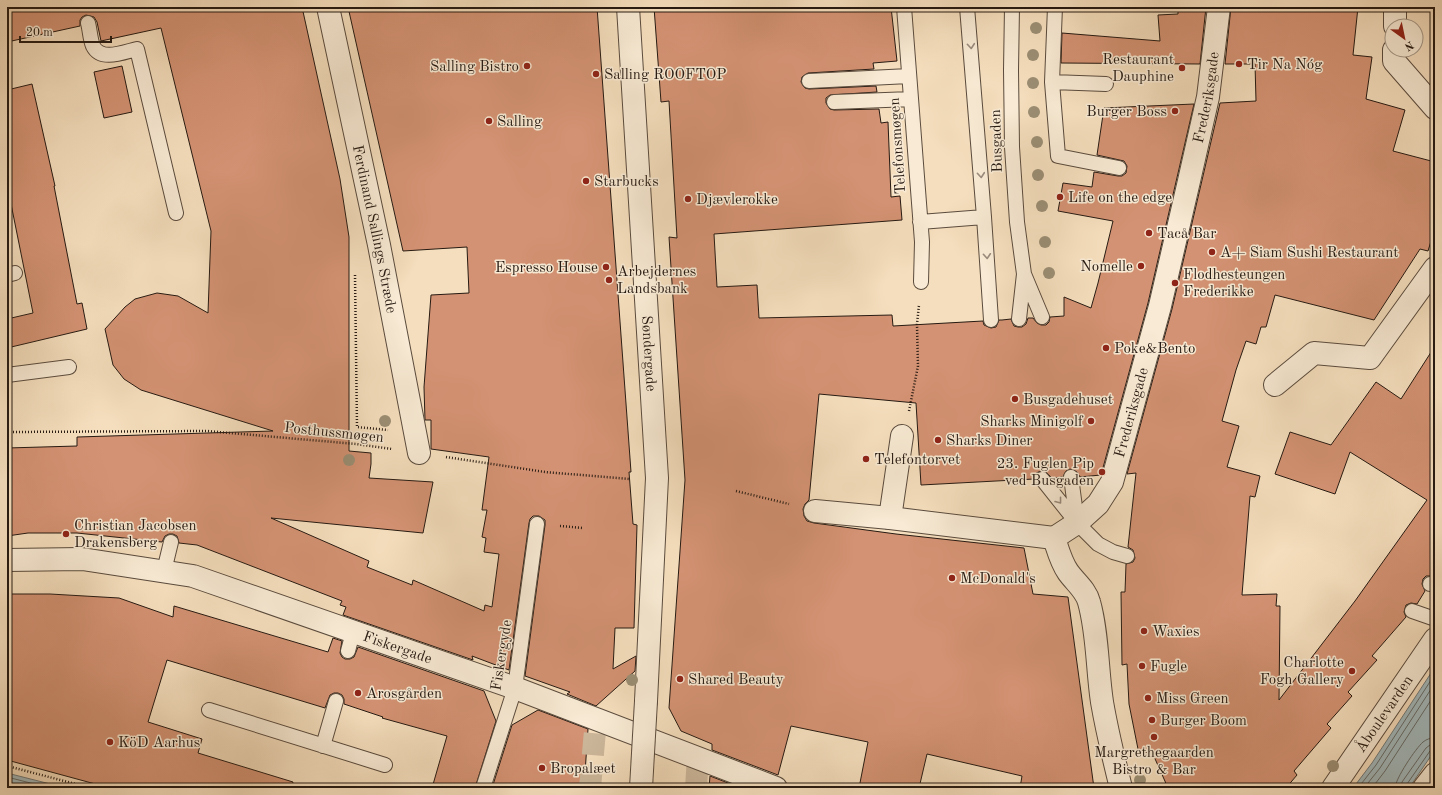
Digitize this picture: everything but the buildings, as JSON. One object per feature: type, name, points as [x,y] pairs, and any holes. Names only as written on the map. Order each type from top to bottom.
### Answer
[{"type":"street","name":"Ferdinand Sallings Stræde","points":[[328,7],[379,245],[419,453]]},
{"type":"street","name":"Søndergade","points":[[628,7],[657,478],[641,788]]},
{"type":"street","name":"Frederiksgade","points":[[1054,538],[1077,523],[1098,504],[1112,482],[1158,314],[1208,97],[1219,7]]},
{"type":"street","points":[[1395,7],[1395,18]]},
{"type":"street","points":[[1394,58],[1394,61],[1435,108]]},
{"type":"street","points":[[1275,385],[1314,353],[1370,358],[1435,268]]},
{"type":"street","points":[[890,518],[902,436]]},
{"type":"street","points":[[815,511],[890,518],[1054,538],[1060,556],[1069,572],[1089,600],[1102,702],[1112,753],[1121,788]]},
{"type":"street","name":"Fiskergade","points":[[7,560],[82,559],[193,576],[351,641],[515,688],[776,788]]},
{"type":"street","name":"Åboulevarden","points":[[1333,788],[1435,639]]},
{"type":"street","points":[[1424,788],[1435,774]]},
{"type":"lane","name":"Telefonsmøgen","points":[[904,7],[922,242],[922,282]]},
{"type":"lane","points":[[968,7],[991,320]]},
{"type":"lane","name":"Busgaden","points":[[1012,7],[1012,146],[1017,222],[1024,274],[1019,319]]},
{"type":"lane","points":[[1055,7],[1052,82],[1058,156],[1119,168]]},
{"type":"lane","points":[[88,24],[93,46],[99,53],[107,55],[137,49],[176,214]]},
{"type":"lane","points":[[809,81],[909,76]]},
{"type":"lane","points":[[1052,82],[1106,84]]},
{"type":"lane","points":[[834,102],[911,99]]},
{"type":"lane","points":[[920,222],[984,217]]},
{"type":"lane","name":"Busgaden","points":[[1024,274],[1042,317]]},
{"type":"lane","points":[[7,375],[69,367]]},
{"type":"lane","points":[[1071,477],[1077,523]]},
{"type":"lane","points":[[1042,479],[1077,523],[1098,544],[1113,552],[1127,556]]},
{"type":"lane","name":"Fiskergyde","points":[[483,788],[515,688],[536,524]]},
{"type":"lane","points":[[164,571],[171,542]]},
{"type":"lane","points":[[1412,611],[1435,619]]},
{"type":"lane","points":[[323,746],[336,701]]},
{"type":"lane","points":[[209,710],[385,765]]},
{"type":"path","points":[[355,271],[356,427]]},
{"type":"path","points":[[910,407],[918,366],[917,324],[922,282]]},
{"type":"path","name":"Posthussmøgen","points":[[7,432],[207,431],[356,444],[545,472],[630,479],[657,478]]},
{"type":"path","points":[[736,491],[815,511]]},
{"type":"path","points":[[575,527],[583,528]]},
{"type":"path","points":[[7,766],[91,788]]},
{"type":"water","points":[[1435,667],[1435,750],[1409,788],[1353,788],[1372,763]]},
{"type":"water","points":[[7,773],[66,788],[7,788]]},
{"type":"tunnel","points":[[590,788],[596,719]]},
{"type":"tunnel","points":[[696,788],[698,757]]},
{"type":"place","name":"Tir Na Nóg","points":[[1239,64]]},
{"type":"place","name":"Salling Bistro","points":[[527,66]]},
{"type":"place","name":"Restaurant Dauphine","points":[[1182,68]]},
{"type":"place","name":"Salling ROOFTOP","points":[[596,74]]},
{"type":"place","name":"Burger Boss","points":[[1175,111]]},
{"type":"place","name":"Salling","points":[[489,121]]},
{"type":"place","name":"Starbucks","points":[[586,181]]},
{"type":"place","name":"Life on the edge","points":[[1060,197]]},
{"type":"place","name":"Djævlerokke","points":[[688,199]]},
{"type":"place","name":"Tacå Bar","points":[[1149,233]]},
{"type":"place","name":"A+ Siam Sushi Restaurant","points":[[1212,252]]},
{"type":"place","name":"Nomelle","points":[[1141,266]]},
{"type":"place","name":"Espresso House","points":[[606,267]]},
{"type":"place","name":"Arbejdernes Landsbank","points":[[609,280]]},
{"type":"place","name":"Flodhesteungen Frederikke","points":[[1175,283]]},
{"type":"place","name":"Poke&Bento","points":[[1106,348]]},
{"type":"place","name":"Busgadehuset","points":[[1015,399]]},
{"type":"place","name":"Sharks Minigolf","points":[[1091,421]]},
{"type":"place","name":"Sharks Diner","points":[[938,440]]},
{"type":"place","name":"Telefontorvet","points":[[866,459]]},
{"type":"place","name":"23. Fuglen Pip ved Busgaden","points":[[1102,472]]},
{"type":"place","name":"Christian Jacobsen Drakensberg","points":[[66,534]]},
{"type":"place","name":"McDonald's","points":[[952,578]]},
{"type":"place","name":"Waxies","points":[[1144,631]]},
{"type":"place","name":"Fugle","points":[[1142,666]]},
{"type":"place","name":"Charlotte Fogh Gallery","points":[[1352,671]]},
{"type":"place","name":"Shared Beauty","points":[[680,679]]},
{"type":"place","name":"Arosgården","points":[[358,693]]},
{"type":"place","name":"Miss Green","points":[[1148,698]]},
{"type":"place","name":"Burger Boom","points":[[1152,720]]},
{"type":"place","name":"Margrethegaarden Bistro & Bar","points":[[1154,737]]},
{"type":"place","name":"KöD Aarhus","points":[[110,742]]},
{"type":"place","name":"Bropalæet","points":[[542,768]]}]
